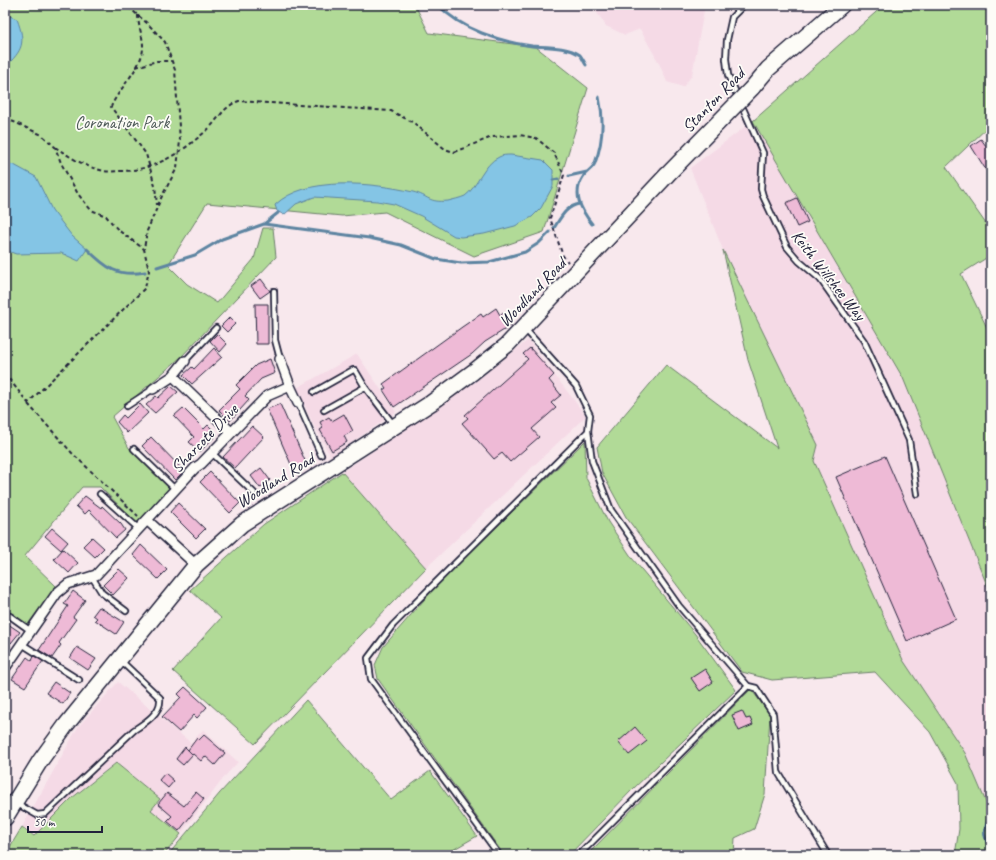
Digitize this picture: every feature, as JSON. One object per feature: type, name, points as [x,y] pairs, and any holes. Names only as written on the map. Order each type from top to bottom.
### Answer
[{"type":"highway","name":"Stanton Road","points":[[619,228],[667,175],[774,64],[842,5]]},
{"type":"highway","name":"Woodland Road","points":[[5,818],[40,761],[66,725],[196,565],[242,524],[342,461],[394,425],[431,403],[474,372],[507,345],[619,228]]},
{"type":"street","points":[[280,359],[298,403]]},
{"type":"street","points":[[153,389],[173,376],[185,361]]},
{"type":"street","points":[[173,376],[231,432]]},
{"type":"street","name":"Sharcote Drive","points":[[92,577],[143,526],[196,468],[267,396],[290,386]]},
{"type":"street","points":[[143,526],[196,565]]},
{"type":"street","points":[[5,668],[57,593],[63,587],[73,582],[92,577]]},
{"type":"lane","name":"Keith Willshee Way","points":[[744,5],[732,17],[727,40],[726,60],[728,75],[763,153],[761,189],[763,196],[787,247],[799,261],[820,279],[864,341],[909,440],[916,494]]},
{"type":"lane","points":[[274,291],[275,340],[280,359]]},
{"type":"lane","points":[[185,361],[216,328]]},
{"type":"lane","points":[[524,328],[576,386],[590,415],[588,431],[592,461],[611,510],[679,606],[748,686],[756,688],[773,714],[778,772],[828,855]]},
{"type":"lane","points":[[314,392],[356,370],[365,387],[394,425]]},
{"type":"lane","points":[[324,410],[365,387]]},
{"type":"lane","points":[[127,406],[153,389]]},
{"type":"lane","points":[[298,403],[321,455]]},
{"type":"lane","points":[[499,855],[371,679],[368,658],[393,625],[588,431]]},
{"type":"lane","points":[[134,449],[176,490]]},
{"type":"lane","points":[[212,453],[254,493]]},
{"type":"lane","points":[[100,494],[143,526]]},
{"type":"lane","points":[[92,577],[102,593],[126,611]]},
{"type":"lane","points":[[10,616],[32,631]]},
{"type":"lane","points":[[22,644],[79,680]]},
{"type":"lane","points":[[14,802],[37,815],[45,814],[134,730],[145,724],[152,716],[161,703],[160,698],[119,660]]},
{"type":"lane","points":[[579,855],[748,686]]},
{"type":"path","points":[[28,403],[145,288],[149,271],[144,249],[147,231],[157,206],[177,168],[180,141],[175,70],[165,42],[126,5]]},
{"type":"path","points":[[138,15],[143,46],[142,57],[114,98],[111,107],[146,154],[150,166],[157,206]]},
{"type":"path","points":[[135,67],[157,61],[171,61]]},
{"type":"path","points":[[5,120],[14,122],[42,135],[55,147],[75,160],[105,171],[138,170],[178,153],[207,130],[221,112],[230,104],[239,101],[391,111],[414,123],[445,149],[454,152],[492,137],[520,136],[536,138],[554,153],[564,175],[550,218],[563,256],[577,271]]},
{"type":"path","points":[[55,147],[61,163],[78,194],[91,210],[106,216],[118,230],[144,249]]},
{"type":"path","points":[[5,374],[28,403],[72,453],[140,518],[139,524],[143,526]]},
{"type":"shaded area","points":[[592,5],[705,5],[692,75],[683,87],[667,82],[659,63],[640,29],[625,35],[606,26]]},
{"type":"shaded area","points":[[753,121],[903,378],[991,595],[991,814],[965,753],[903,660],[814,461],[818,445],[723,250],[690,168]]},
{"type":"shaded area","points":[[528,340],[586,416],[426,568],[342,472],[474,383]]},
{"type":"shaded area","points":[[357,354],[396,412],[331,457],[313,424],[297,388]]},
{"type":"shaded area","points":[[118,682],[191,743],[203,730],[238,762],[226,775],[181,834],[151,810],[160,799],[116,763],[72,798],[34,836],[22,827],[78,727]]},
{"type":"green space","name":"Coronation Park","points":[[5,5],[415,5],[429,33],[536,47],[588,88],[544,232],[474,256],[385,212],[342,216],[207,203],[168,265],[187,284],[217,303],[254,259],[263,228],[273,228],[276,257],[181,357],[112,417],[129,448],[169,488],[137,523],[100,487],[82,487],[25,556],[56,586],[28,624],[5,610]]},
{"type":"green space","points":[[884,5],[991,5],[991,124],[946,167],[991,231],[991,255],[961,274],[991,336],[991,595],[903,378],[753,121]]},
{"type":"green space","points":[[723,250],[818,445],[814,461],[903,660],[965,753],[991,814],[991,855],[955,855],[959,829],[958,783],[930,732],[875,672],[772,680],[742,672],[626,517],[602,473],[597,447],[666,365],[777,448],[748,360]]},
{"type":"green space","points":[[585,441],[586,478],[608,522],[632,558],[695,634],[736,690],[633,789],[569,855],[504,855],[378,679],[375,665],[383,647],[437,585]]},
{"type":"green space","points":[[342,472],[426,568],[255,744],[173,671],[221,618],[190,590],[264,524]]},
{"type":"green space","points":[[751,689],[770,715],[765,794],[754,829],[735,838],[734,855],[587,855]]},
{"type":"green space","points":[[306,700],[391,800],[430,771],[477,836],[444,855],[168,855],[220,793]]},
{"type":"green space","points":[[116,763],[160,799],[151,810],[181,834],[164,855],[5,855],[22,827],[34,836],[72,798]]},
{"type":"water","points":[[5,14],[17,19],[22,40],[16,56],[5,67]]},
{"type":"water","points":[[511,155],[543,160],[553,170],[553,186],[541,208],[532,217],[515,226],[484,234],[461,237],[454,236],[421,216],[394,204],[377,201],[314,197],[296,204],[284,215],[277,211],[275,205],[288,195],[304,189],[322,185],[341,184],[379,186],[413,192],[436,201],[448,201],[465,196],[489,164],[494,160],[502,156]]},
{"type":"water","points":[[5,163],[14,165],[36,177],[52,210],[72,236],[87,249],[79,261],[61,253],[16,254],[5,250]]},
{"type":"building","points":[[981,139],[991,153],[991,178],[971,146]]},
{"type":"building","points":[[797,198],[808,222],[797,227],[786,203]]},
{"type":"building","points":[[261,279],[270,291],[260,298],[251,286]]},
{"type":"building","points":[[255,304],[268,304],[268,344],[256,344]]},
{"type":"building","points":[[496,308],[500,315],[503,312],[512,325],[485,342],[472,354],[394,407],[383,390],[386,388],[383,384],[481,314],[483,317]]},
{"type":"building","points":[[230,317],[236,323],[227,332],[221,326]]},
{"type":"building","points":[[217,334],[227,344],[220,352],[210,341]]},
{"type":"building","points":[[214,348],[222,357],[192,384],[183,375],[192,367],[194,369]]},
{"type":"building","points":[[530,348],[554,375],[549,380],[561,395],[551,403],[556,408],[532,429],[539,437],[510,462],[502,453],[494,459],[462,423],[468,418],[465,415],[528,359],[523,354]]},
{"type":"building","points":[[270,359],[275,373],[261,379],[245,396],[249,400],[230,421],[219,410],[240,389],[236,385],[256,365]]},
{"type":"building","points":[[171,386],[178,392],[155,413],[146,405],[156,396],[158,398]]},
{"type":"building","points":[[140,404],[148,413],[127,433],[117,422],[123,415],[126,418]]},
{"type":"building","points":[[280,404],[306,463],[293,469],[267,409]]},
{"type":"building","points":[[183,408],[204,429],[208,425],[217,434],[200,452],[189,442],[194,437],[174,416]]},
{"type":"building","points":[[344,414],[353,431],[344,436],[347,442],[332,451],[320,430],[323,428],[320,422],[329,417],[332,421]]},
{"type":"building","points":[[252,426],[264,437],[235,468],[223,457]]},
{"type":"building","points":[[151,437],[184,471],[175,480],[142,446]]},
{"type":"building","points":[[885,456],[956,619],[907,641],[836,477]]},
{"type":"building","points":[[261,468],[270,480],[260,488],[251,476]]},
{"type":"building","points":[[210,472],[240,503],[230,513],[200,482]]},
{"type":"building","points":[[85,496],[101,508],[102,506],[121,524],[125,530],[116,538],[89,510],[85,514],[76,506]]},
{"type":"building","points":[[178,503],[205,529],[196,538],[170,512]]},
{"type":"building","points":[[52,528],[68,542],[61,550],[45,536]]},
{"type":"building","points":[[92,537],[104,548],[95,557],[83,546]]},
{"type":"building","points":[[141,545],[167,570],[158,579],[133,555]]},
{"type":"building","points":[[63,549],[78,563],[69,573],[54,559]]},
{"type":"building","points":[[119,569],[129,578],[113,595],[103,585]]},
{"type":"building","points":[[73,591],[85,600],[73,617],[76,619],[59,643],[61,645],[52,658],[39,650],[68,606],[64,604]]},
{"type":"building","points":[[99,607],[124,622],[116,634],[95,620],[97,618],[93,615]]},
{"type":"building","points":[[5,622],[20,632],[11,643],[5,639]]},
{"type":"building","points":[[77,647],[96,659],[88,670],[70,658]]},
{"type":"building","points":[[34,656],[43,661],[25,687],[12,679],[27,657],[32,661]]},
{"type":"building","points":[[705,669],[713,682],[700,691],[691,678]]},
{"type":"building","points":[[54,682],[70,693],[63,704],[46,693]]},
{"type":"building","points":[[185,687],[207,707],[197,718],[194,715],[179,732],[162,717],[181,697],[178,694]]},
{"type":"building","points":[[742,711],[746,719],[750,718],[753,725],[739,731],[732,715]]},
{"type":"building","points":[[635,727],[647,741],[629,755],[618,742]]},
{"type":"building","points":[[204,735],[225,753],[215,765],[205,756],[201,761],[193,754],[183,765],[176,759],[185,747],[188,750],[197,738],[199,740]]},
{"type":"building","points":[[165,773],[174,781],[168,788],[159,780]]},
{"type":"building","points":[[196,792],[204,799],[179,831],[167,821],[172,816],[158,804],[167,793],[184,806]]},
{"type":"waterway","points":[[438,5],[458,21],[494,38],[532,46],[569,50],[580,55],[586,65]]},
{"type":"waterway","points":[[592,224],[581,207],[578,190],[584,175],[594,165],[600,147],[602,114],[599,97]]},
{"type":"waterway","points":[[569,176],[587,172]]},
{"type":"waterway","points":[[553,180],[558,179]]},
{"type":"waterway","points":[[554,228],[567,210],[580,204]]},
{"type":"waterway","points":[[264,224],[278,213]]},
{"type":"waterway","points":[[157,267],[195,255],[222,239],[264,224],[369,238],[401,245],[436,259],[461,263],[489,262],[525,252],[539,243],[550,232]]},
{"type":"waterway","points":[[87,249],[106,266],[113,270],[127,273],[145,272]]},
{"type":"waterway","points":[[988,820],[984,833],[991,854]]}]
